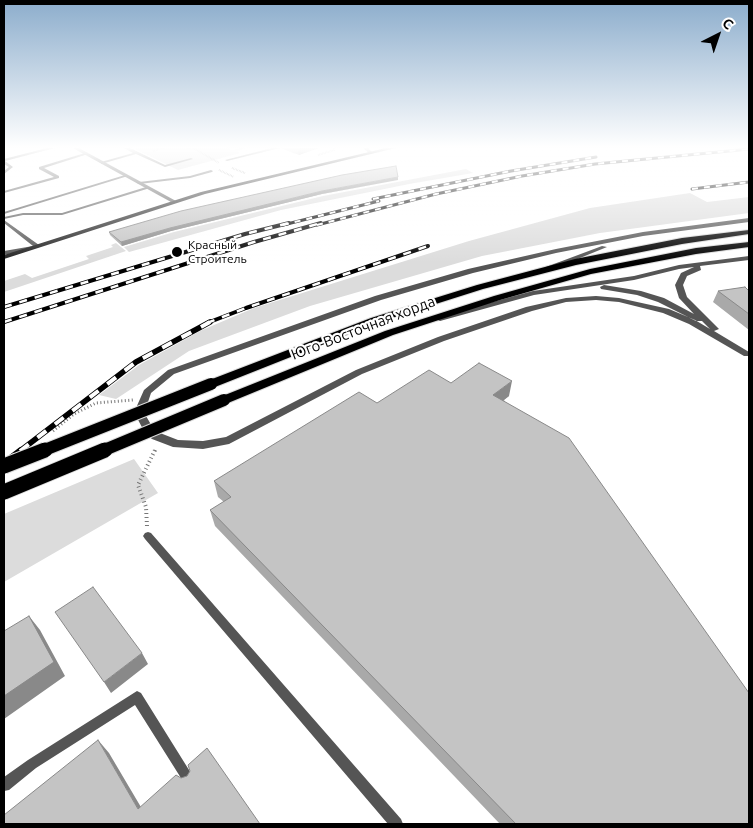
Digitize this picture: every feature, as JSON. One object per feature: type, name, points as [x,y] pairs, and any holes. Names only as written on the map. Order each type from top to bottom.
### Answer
[{"type":"main road","points":[[4,257],[173,201],[231,186]]},
{"type":"main road","name":"Юго-Восточная хорда","points":[[4,466],[375,320],[480,287],[576,262],[682,241],[749,232]]},
{"type":"main road","name":"Юго-Восточная хорда","points":[[4,492],[388,333],[497,298],[590,272],[696,251],[749,244]]},
{"type":"street","points":[[143,186],[173,201]]},
{"type":"street","points":[[748,355],[692,322],[666,311],[619,300],[596,298],[566,300],[529,309],[441,339],[359,372],[229,440],[203,445],[177,444],[156,436],[144,423],[141,408],[148,392],[162,378],[181,368],[378,298],[471,271],[556,251],[643,234],[749,220]]},
{"type":"street","points":[[538,272],[643,234]]},
{"type":"street","points":[[388,333],[533,293],[634,278],[679,267],[749,258]]},
{"type":"street","points":[[729,261],[696,269],[684,275],[679,285],[683,298],[708,324],[748,355]]},
{"type":"street","points":[[589,285],[615,288],[661,300],[708,324]]},
{"type":"lane","points":[[4,192],[27,186]]},
{"type":"lane","points":[[4,212],[93,186]]},
{"type":"lane","points":[[4,220],[23,214],[62,214],[148,188]]},
{"type":"lane","points":[[4,220],[37,246]]},
{"type":"lane","points":[[4,253],[37,246]]},
{"type":"lane","points":[[148,536],[396,824]]},
{"type":"lane","points":[[4,785],[32,764],[137,696],[190,782]]},
{"type":"path","points":[[148,536],[146,507],[138,486],[154,450]]},
{"type":"shaded area","points":[[378,186],[401,186],[281,210],[129,252],[124,247],[174,232],[323,196]]},
{"type":"shaded area","points":[[690,193],[707,202],[749,197],[749,213],[600,233],[482,256],[310,306],[189,351],[116,399],[99,395],[139,365],[200,331],[254,308],[469,241],[590,208]]},
{"type":"shaded area","points":[[116,243],[126,251],[4,292],[4,281],[25,274],[32,278],[89,259],[86,256],[113,247],[111,245]]},
{"type":"shaded area","points":[[134,459],[158,493],[4,582],[4,514]]},
{"type":"building","points":[[294,186],[351,186],[170,228],[121,242],[109,232],[181,211]]},
{"type":"building","points":[[745,287],[749,291],[749,314],[718,291]]},
{"type":"building","points":[[479,363],[512,381],[493,395],[569,438],[749,693],[749,824],[516,824],[210,510],[231,497],[214,481],[359,392],[377,403],[429,370],[451,383]]},
{"type":"building","points":[[93,587],[142,653],[104,682],[55,612]]},
{"type":"building","points":[[29,616],[54,662],[4,696],[4,631]]},
{"type":"building","points":[[98,740],[138,809],[176,775],[181,778],[187,776],[190,771],[188,765],[207,748],[260,824],[4,824],[4,815]]},
{"type":"railway","points":[[373,199],[439,186]]},
{"type":"railway","points":[[317,225],[476,186]]},
{"type":"railway","points":[[692,189],[719,186]]},
{"type":"railway","points":[[283,225],[379,201]]},
{"type":"railway","points":[[4,307],[245,234],[289,223]]},
{"type":"railway","points":[[4,322],[254,242],[321,223]]},
{"type":"railway","points":[[207,323],[428,246]]},
{"type":"railway","points":[[20,451],[136,362],[210,322]]},
{"type":"railway","points":[[4,463],[21,450]]},
{"type":"place","name":"Красный Строитель","points":[[177,252]]}]
